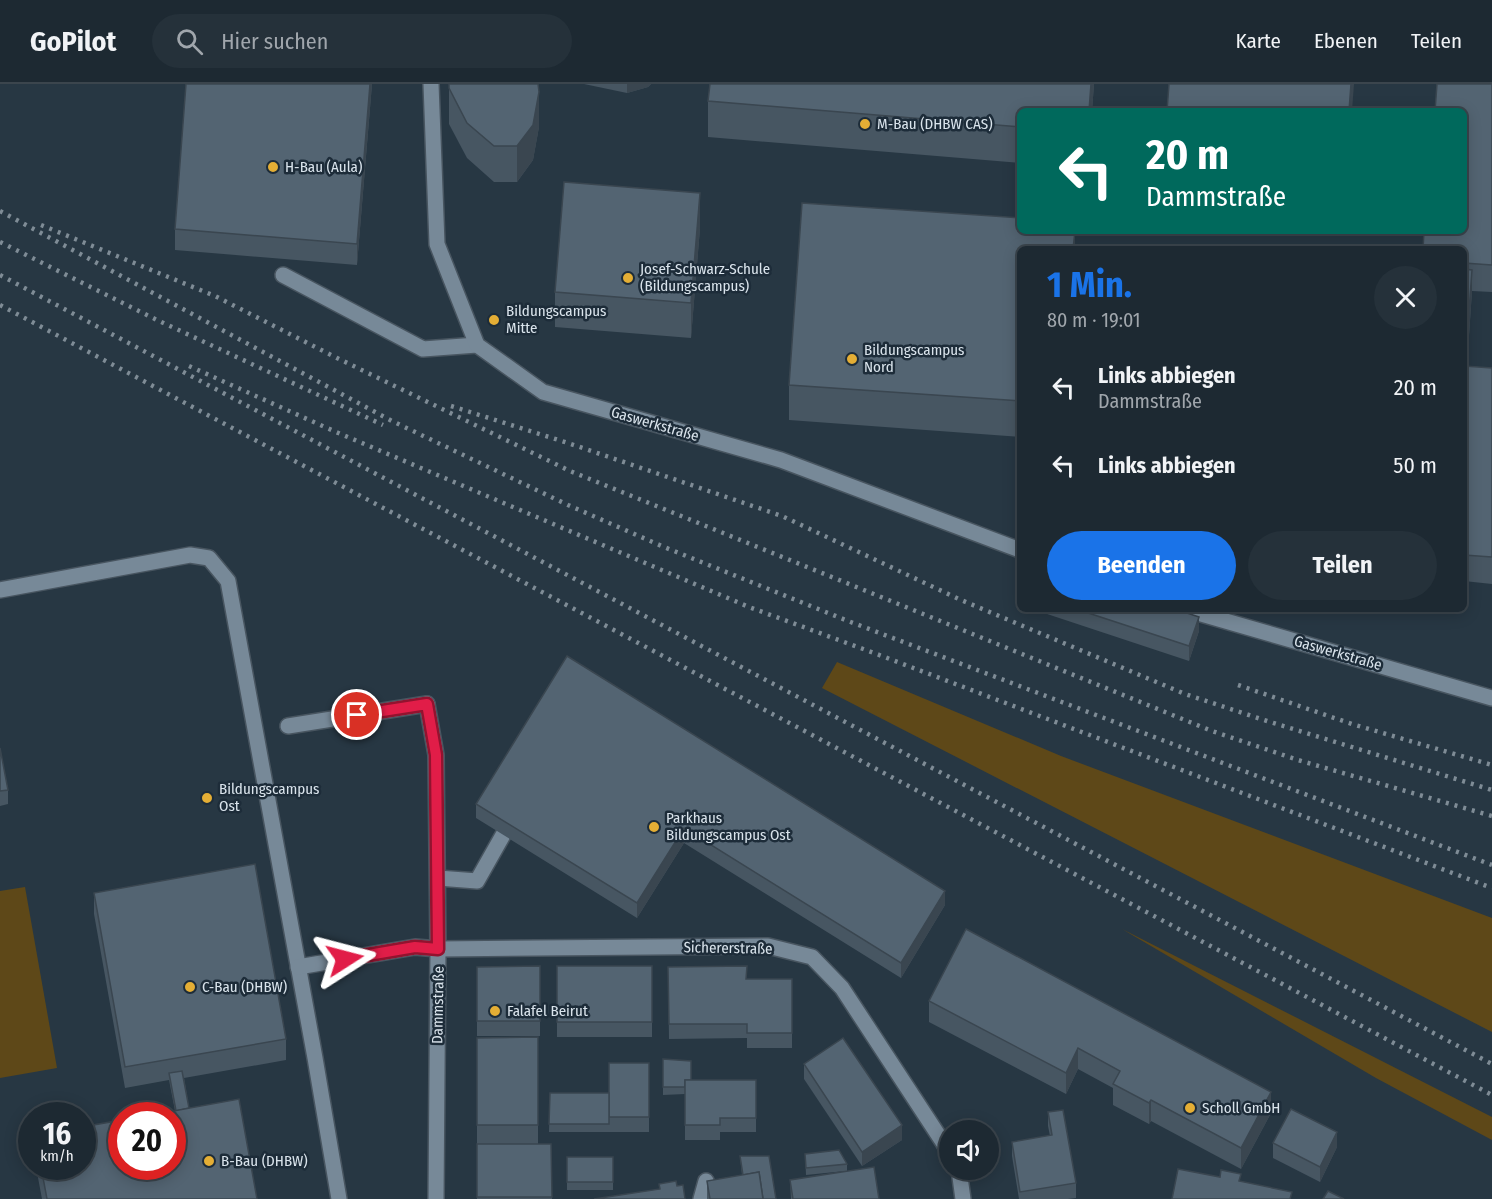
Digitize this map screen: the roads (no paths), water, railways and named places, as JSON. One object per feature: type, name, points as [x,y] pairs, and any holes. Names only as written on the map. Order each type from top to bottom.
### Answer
[{"type":"street","points":[[283,275],[423,350],[477,345],[438,244],[433,164],[432,84]]},
{"type":"street","name":"Gaswerkstraße","points":[[477,345],[543,393],[781,460],[1017,549]]},
{"type":"street","points":[[0,590],[190,555],[209,558],[228,581],[339,1199]]},
{"type":"street","name":"Gaswerkstraße","points":[[1194,612],[1492,698]]},
{"type":"street","name":"Dammstraße","points":[[288,726],[427,704],[436,755],[438,878],[436,1199]]},
{"type":"street","points":[[438,878],[477,882],[503,835]]},
{"type":"street","name":"Sichererstraße","points":[[298,967],[415,947],[438,949],[768,946],[812,957],[842,988],[939,1136]]},
{"type":"street","points":[[960,1180],[963,1199]]},
{"type":"street","points":[[701,1199],[706,1181]]},
{"type":"railway","points":[[0,211],[392,421],[568,505],[664,547],[848,621],[1492,865]]},
{"type":"railway","points":[[41,225],[215,296],[570,471],[1212,731],[1298,760],[1492,816]]},
{"type":"railway","points":[[0,242],[157,320],[383,425]]},
{"type":"railway","points":[[0,275],[1492,1064]]},
{"type":"railway","points":[[0,305],[1492,1095]]},
{"type":"railway","points":[[189,366],[336,432],[749,607],[1492,888]]},
{"type":"railway","points":[[451,406],[782,516],[961,600],[1185,694],[1492,790]]},
{"type":"railway","points":[[1238,685],[1352,724],[1492,765]]},
{"type":"place","name":"M-Bau (DHBW CAS)","points":[[865,124]]},
{"type":"place","name":"H-Bau (Aula)","points":[[273,167]]},
{"type":"place","name":"Josef-Schwarz-Schule (Bildungscampus)","points":[[628,278]]},
{"type":"place","name":"Bildungscampus Mitte","points":[[494,320]]},
{"type":"place","name":"Bildungscampus Nord","points":[[852,359]]},
{"type":"place","name":"Bildungscampus Ost","points":[[207,798]]},
{"type":"place","name":"Parkhaus Bildungscampus Ost","points":[[654,827]]},
{"type":"place","name":"C-Bau (DHBW)","points":[[190,987]]},
{"type":"place","name":"Falafel Beirut","points":[[495,1011]]},
{"type":"place","name":"Scholl GmbH","points":[[1190,1108]]},
{"type":"place","name":"B-Bau (DHBW)","points":[[209,1161]]}]
